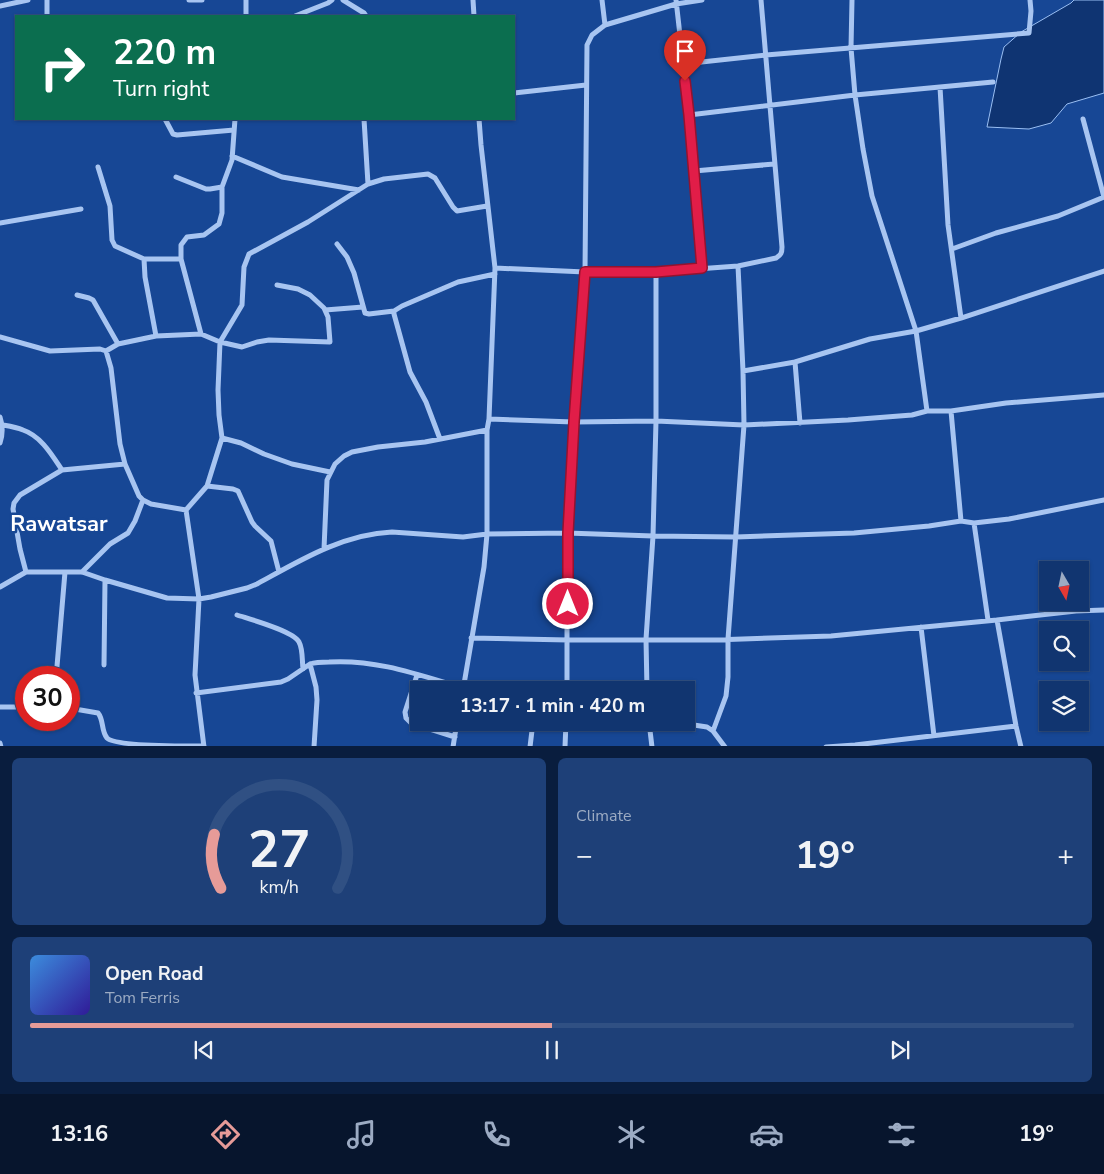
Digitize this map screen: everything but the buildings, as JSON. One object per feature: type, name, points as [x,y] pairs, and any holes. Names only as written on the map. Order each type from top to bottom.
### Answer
[{"type":"street","points":[[0,6],[28,0]]},
{"type":"street","points":[[47,0],[47,15]]},
{"type":"street","points":[[189,0],[202,0]]},
{"type":"street","points":[[246,0],[246,15]]},
{"type":"street","points":[[298,15],[332,0]]},
{"type":"street","points":[[343,0],[365,15]]},
{"type":"street","points":[[473,0],[474,15]]},
{"type":"street","points":[[602,0],[605,25]]},
{"type":"street","points":[[567,681],[568,533],[585,272],[587,45],[592,36],[605,25],[676,2],[702,0]]},
{"type":"street","points":[[495,268],[585,272],[656,272],[738,266],[780,256],[782,253],[761,0]]},
{"type":"street","points":[[852,0],[851,48],[855,95],[864,158],[872,196],[916,331],[927,411]]},
{"type":"street","points":[[683,64],[766,55],[1029,33],[1030,0]]},
{"type":"street","points":[[676,2],[689,115],[702,268]]},
{"type":"street","points":[[689,115],[855,95],[993,82]]},
{"type":"street","points":[[515,93],[586,85]]},
{"type":"street","points":[[940,87],[948,225],[961,318]]},
{"type":"street","points":[[952,249],[996,233],[1058,216],[1104,197],[1083,119]]},
{"type":"street","points":[[166,120],[173,134],[177,135],[234,130]]},
{"type":"street","points":[[201,334],[181,260],[181,245],[187,236],[204,235],[219,224],[222,213],[222,187],[232,156],[235,120]]},
{"type":"street","points":[[364,120],[368,184]]},
{"type":"street","points":[[464,681],[484,567],[487,534],[487,430],[495,274],[479,120]]},
{"type":"street","points":[[232,156],[282,177],[359,190]]},
{"type":"street","points":[[694,171],[774,164]]},
{"type":"street","points":[[98,167],[110,206],[112,243],[118,248],[144,259],[181,260]]},
{"type":"street","points":[[186,510],[208,486],[222,438],[218,390],[220,342],[242,305],[244,267],[249,254],[308,222],[368,184],[384,179],[428,174],[435,178],[457,211],[487,206]]},
{"type":"street","points":[[176,177],[206,189],[222,187]]},
{"type":"street","points":[[0,223],[81,209]]},
{"type":"street","points":[[336,244],[346,257],[354,273],[365,313],[369,314],[394,311],[458,282],[495,274]]},
{"type":"street","points":[[144,259],[145,277],[156,336]]},
{"type":"street","points":[[714,731],[726,696],[728,677],[728,639],[744,425],[738,266]]},
{"type":"street","points":[[743,371],[795,362],[870,339],[916,331],[1104,271]]},
{"type":"street","points":[[647,681],[646,640],[653,536],[656,421],[656,272]]},
{"type":"street","points":[[0,337],[50,351],[100,349],[106,351],[118,344],[156,336],[201,334],[220,342],[242,347],[269,340],[330,343],[326,310],[310,295],[277,284]]},
{"type":"street","points":[[77,295],[93,300],[118,344]]},
{"type":"street","points":[[326,310],[363,307]]},
{"type":"street","points":[[394,311],[410,372],[426,402],[440,439]]},
{"type":"street","points":[[106,351],[111,368],[124,464],[139,496],[151,504],[186,510]]},
{"type":"street","points":[[795,362],[800,423]]},
{"type":"street","points":[[489,419],[574,422],[656,421],[744,425],[800,423],[912,415],[927,411],[951,411],[1006,403],[1104,395]]},
{"type":"street","points":[[951,411],[961,521]]},
{"type":"street","points":[[0,417],[2,425],[0,443]]},
{"type":"street","points":[[2,425],[24,430],[38,438],[62,470]]},
{"type":"street","points":[[324,549],[327,480],[335,464],[344,456],[352,452],[378,447],[440,439],[487,430]]},
{"type":"street","points":[[222,438],[242,443],[264,454],[292,464],[330,472]]},
{"type":"street","points":[[26,572],[13,509],[14,503],[20,494],[62,470],[124,464]]},
{"type":"street","points":[[208,486],[233,489],[238,492],[252,522],[271,541],[279,572]]},
{"type":"street","points":[[82,572],[110,544],[128,532],[135,522],[143,500]]},
{"type":"street","points":[[0,587],[26,572],[82,572],[167,598],[199,599],[247,588],[324,549],[359,537],[381,533],[392,532],[463,537],[487,534],[568,533],[736,537],[854,533],[961,521],[974,522],[1009,519],[1104,500]]},
{"type":"street","points":[[80,710],[98,712],[102,718],[106,736],[117,742],[204,746],[195,675],[199,599],[186,510]]},
{"type":"street","points":[[974,522],[988,620]]},
{"type":"street","points":[[57,666],[65,572]]},
{"type":"street","points":[[104,665],[105,580]]},
{"type":"street","points":[[471,638],[714,640],[831,636],[1076,611],[1104,610]]},
{"type":"street","points":[[237,616],[272,626],[296,638],[300,644],[302,669]]},
{"type":"street","points":[[997,620],[1021,746]]},
{"type":"street","points":[[921,627],[934,736]]},
{"type":"street","points":[[196,693],[281,682],[310,664],[338,661],[364,662],[385,666],[437,681]]},
{"type":"street","points":[[310,664],[317,700],[314,746]]},
{"type":"street","points":[[417,675],[405,712],[408,720],[411,723],[455,737]]},
{"type":"street","points":[[0,707],[15,707]]},
{"type":"street","points":[[695,725],[707,727],[714,731],[725,746]]},
{"type":"street","points":[[826,746],[855,745],[1016,726]]},
{"type":"street","points":[[454,746],[456,731]]},
{"type":"street","points":[[530,746],[532,731]]},
{"type":"street","points":[[565,746],[566,731]]},
{"type":"street","points":[[650,731],[652,746]]},
{"type":"water","points":[[1074,0],[1104,0],[1104,93],[1067,104],[1051,123],[1029,129],[987,127],[1004,47],[1021,32]]},
{"type":"district","name":"Rawatsar","points":[[59,523]]},
{"type":"route","points":[[568,604],[568,533],[585,272],[656,272],[702,268],[685,81]]}]
